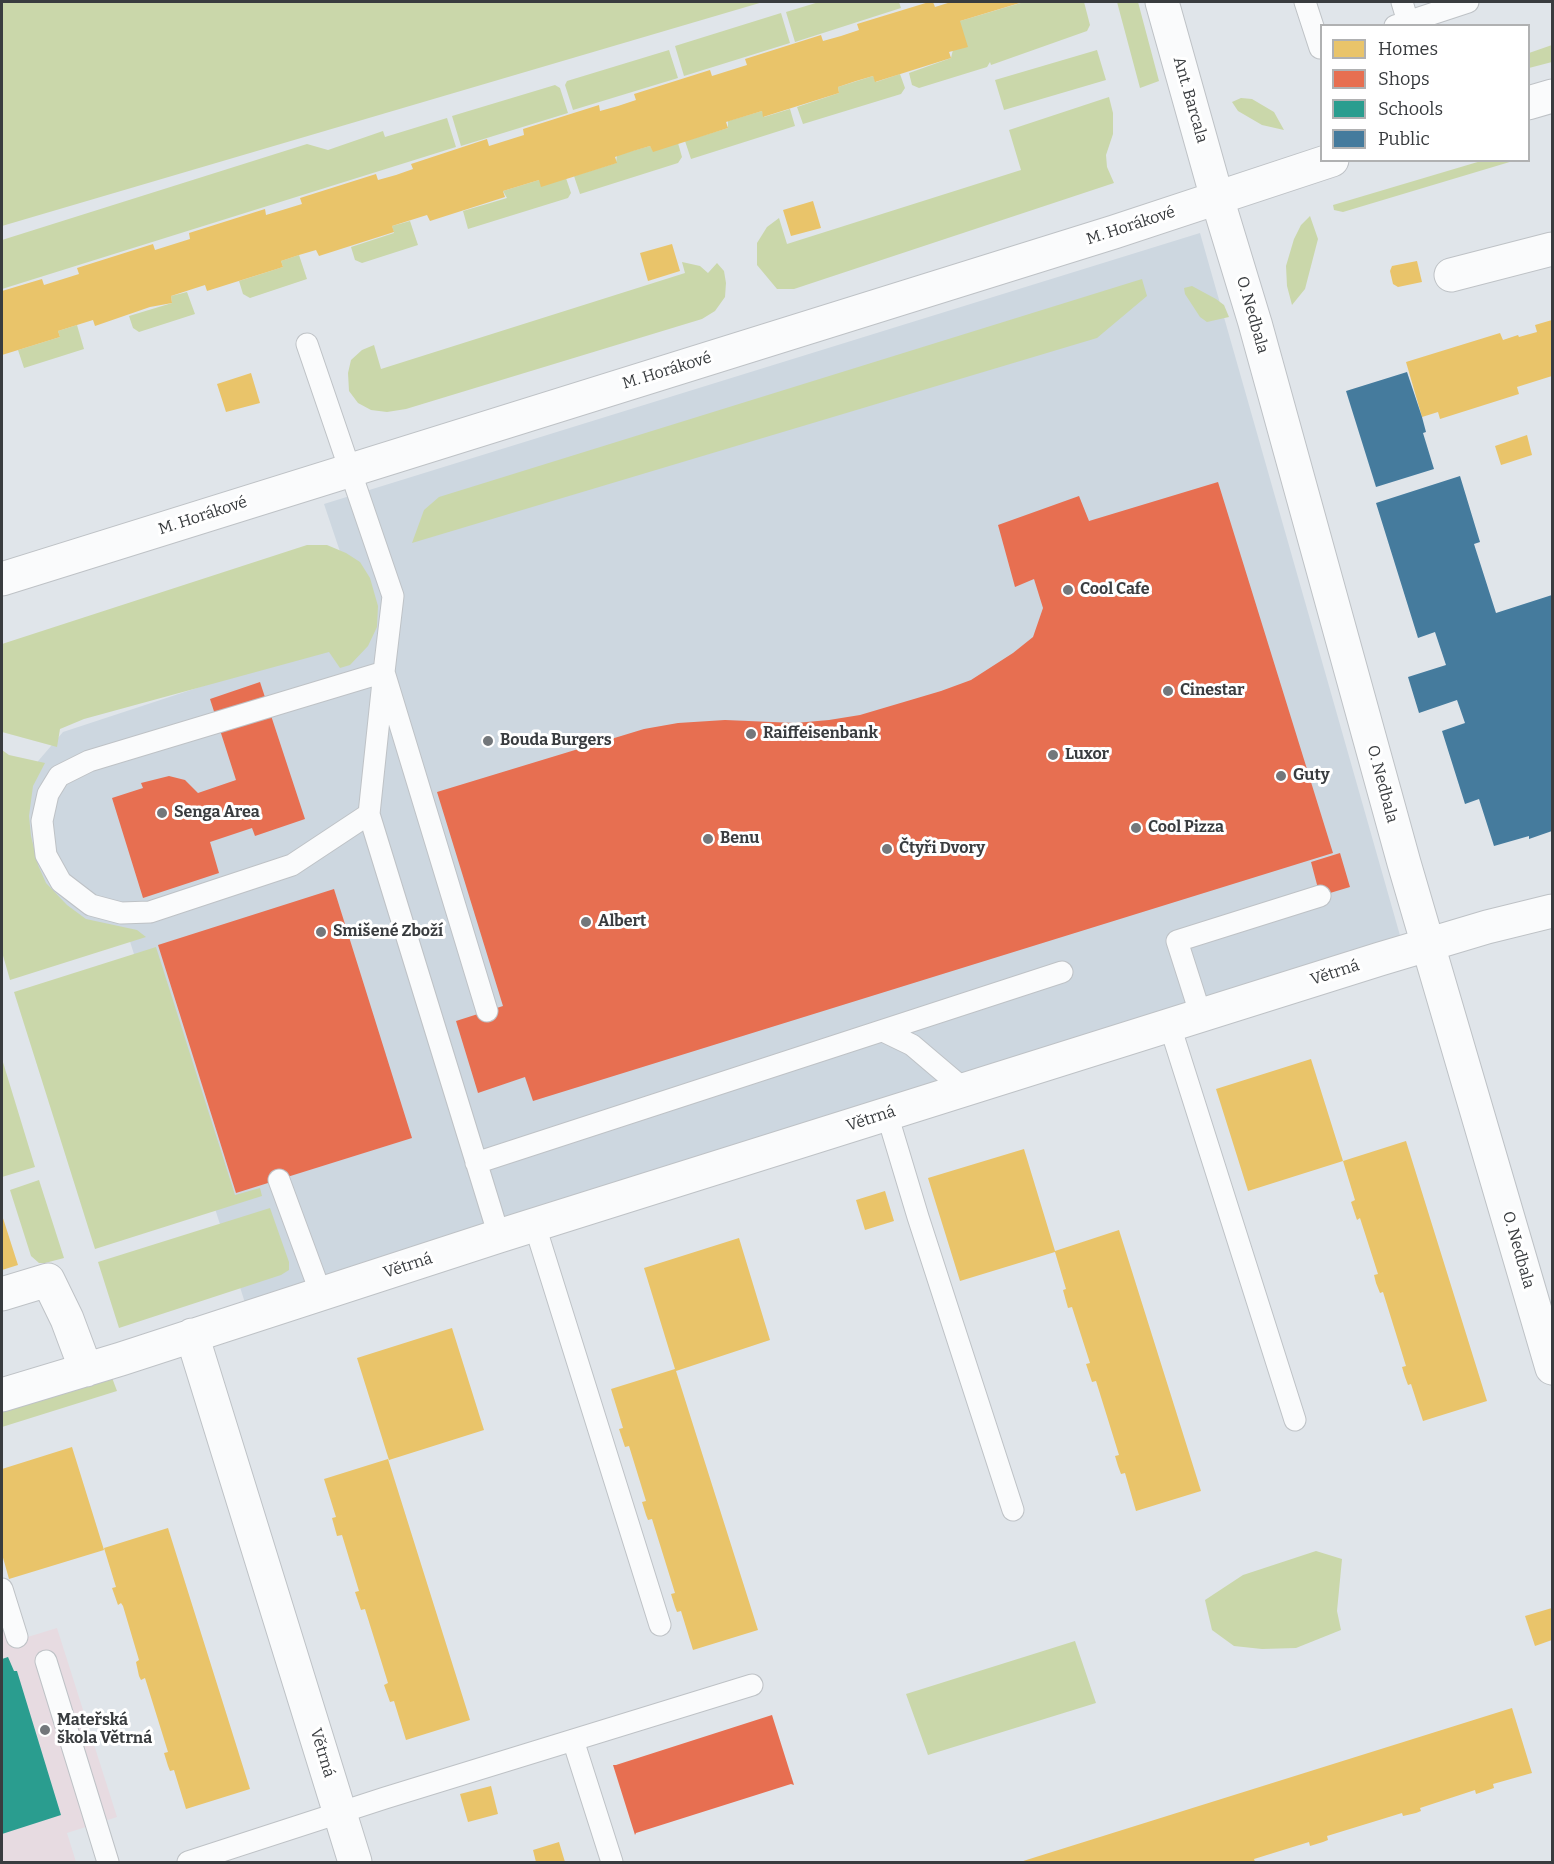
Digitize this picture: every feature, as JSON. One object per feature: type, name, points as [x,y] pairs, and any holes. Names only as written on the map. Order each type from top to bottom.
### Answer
[{"type":"street","name":"Ant. Barcala","points":[[1162,2],[1217,198]]},
{"type":"street","points":[[1530,102],[1552,96]]},
{"type":"street","name":"M. Horákové","points":[[2,579],[1114,232],[1326,162]]},
{"type":"street","name":"O. Nedbala","points":[[1217,198],[1255,323],[1428,945],[1552,1368]]},
{"type":"street","points":[[1451,275],[1552,249]]},
{"type":"street","name":"Větrná","points":[[2,1395],[499,1236],[1428,945],[1552,911]]},
{"type":"street","points":[[2,1294],[48,1280],[67,1319],[86,1370]]},
{"type":"street","name":"Větrná","points":[[192,1335],[355,1863]]},
{"type":"lane","points":[[1172,35],[1177,2]]},
{"type":"lane","points":[[1305,2],[1320,48]]},
{"type":"lane","points":[[1402,2],[1402,24],[1468,2]]},
{"type":"lane","points":[[307,344],[393,596],[369,814],[499,1236]]},
{"type":"lane","points":[[369,814],[292,865],[150,912],[121,912],[91,905],[61,882],[46,855],[42,821],[48,794],[59,776],[89,761],[384,672]]},
{"type":"lane","points":[[384,672],[487,1011]]},
{"type":"lane","points":[[1201,1016],[1177,941],[1320,896]]},
{"type":"lane","points":[[476,1163],[1062,972]]},
{"type":"lane","points":[[1170,1026],[1295,1420]]},
{"type":"lane","points":[[884,1031],[912,1045],[965,1090]]},
{"type":"lane","points":[[887,1114],[1013,1510]]},
{"type":"lane","points":[[279,1180],[321,1294]]},
{"type":"lane","points":[[535,1226],[660,1625]]},
{"type":"lane","points":[[2,1589],[17,1637]]},
{"type":"lane","points":[[46,1660],[108,1863]]},
{"type":"lane","points":[[188,1863],[340,1813],[752,1685]]},
{"type":"lane","points":[[573,1740],[612,1863]]},
{"type":"shaded area","points":[[1200,233],[1401,939],[246,1306],[126,929],[81,925],[37,882],[21,818],[33,767],[63,732],[367,632],[324,504]]},
{"type":"shaded area","name":"Mateřská škola Větrná","points":[[2,1624],[8,1643],[57,1628],[117,1817],[67,1833],[76,1862],[2,1862]]},
{"type":"green space","points":[[2,2],[763,2],[2,226]]},
{"type":"green space","points":[[819,2],[899,2],[901,8],[795,42],[786,12]]},
{"type":"green space","points":[[1024,2],[1084,2],[1090,25],[1087,31],[991,65],[990,62],[987,67],[919,88],[912,85],[909,73],[951,58],[960,21]]},
{"type":"green space","points":[[1117,2],[1138,2],[1159,81],[1140,88]]},
{"type":"green space","points":[[781,13],[790,43],[684,76],[675,46]]},
{"type":"green space","points":[[1552,45],[1552,62],[1530,68],[1530,53]]},
{"type":"green space","points":[[669,50],[678,78],[573,110],[565,85],[567,81]]},
{"type":"green space","points":[[1097,50],[1106,80],[1004,110],[995,80]]},
{"type":"green space","points":[[900,74],[905,88],[901,94],[803,124],[797,107],[839,93],[838,87],[873,76],[876,82]]},
{"type":"green space","points":[[555,85],[560,88],[568,113],[461,146],[452,116]]},
{"type":"green space","points":[[1109,97],[1113,113],[1113,134],[1106,155],[1107,167],[1114,183],[794,289],[777,289],[757,265],[757,243],[767,227],[779,218],[787,244],[1021,170],[1009,130]]},
{"type":"green space","points":[[1241,98],[1252,99],[1274,112],[1284,130],[1262,125],[1238,111],[1232,102]]},
{"type":"green space","points":[[790,109],[795,126],[691,159],[685,141],[728,128],[728,121],[762,111],[764,117]]},
{"type":"green space","points":[[447,118],[456,147],[2,289],[2,240],[307,144],[328,150],[383,131],[385,137]]},
{"type":"green space","points":[[678,143],[682,157],[678,163],[580,194],[574,176],[616,163],[617,155],[650,146],[653,151]]},
{"type":"green space","points":[[1478,162],[1510,162],[1343,212],[1334,210],[1333,205]]},
{"type":"green space","points":[[566,178],[571,193],[568,198],[468,229],[463,211],[507,198],[503,191],[539,180]]},
{"type":"green space","points":[[1310,216],[1318,239],[1305,289],[1292,305],[1287,286],[1286,266],[1294,239],[1301,225]]},
{"type":"green space","points":[[410,221],[418,245],[362,263],[355,260],[351,247],[394,233],[392,226]]},
{"type":"green space","points":[[299,255],[307,279],[250,298],[243,294],[239,281],[283,267],[281,261]]},
{"type":"green space","points":[[682,262],[700,266],[708,273],[717,263],[724,271],[725,297],[715,311],[702,319],[406,409],[387,412],[371,410],[358,403],[349,391],[348,373],[351,360],[362,350],[374,345],[381,369],[685,273]]},
{"type":"green space","points":[[1142,279],[1147,296],[1097,338],[412,543],[424,510],[439,497]]},
{"type":"green space","points":[[1192,286],[1224,305],[1229,317],[1207,322],[1200,317],[1185,294],[1184,288]]},
{"type":"green space","points":[[187,292],[195,314],[139,332],[133,328],[129,316],[172,303],[171,296]]},
{"type":"green space","points":[[77,325],[84,349],[24,368],[18,350],[60,337],[58,331]]},
{"type":"green space","points":[[307,545],[327,545],[346,553],[360,562],[370,578],[378,606],[377,627],[368,646],[350,665],[340,668],[329,652],[84,719],[60,729],[57,747],[2,732],[2,644]]},
{"type":"green space","points":[[2,750],[9,755],[45,763],[33,786],[29,816],[38,865],[46,883],[67,905],[86,919],[137,930],[146,937],[10,980],[2,952]]},
{"type":"green space","points":[[156,947],[235,1195],[260,1188],[262,1196],[95,1249],[14,992]]},
{"type":"green space","points":[[2,1059],[35,1167],[2,1177]]},
{"type":"green space","points":[[39,1180],[64,1258],[45,1263],[39,1263],[31,1256],[10,1190]]},
{"type":"green space","points":[[270,1208],[289,1262],[289,1270],[281,1275],[119,1328],[98,1262]]},
{"type":"green space","points":[[111,1375],[117,1391],[2,1427],[2,1409]]},
{"type":"green space","points":[[1316,1551],[1342,1559],[1337,1611],[1341,1630],[1296,1648],[1262,1649],[1234,1646],[1212,1630],[1205,1600],[1243,1575]]},
{"type":"green space","points":[[1075,1641],[1096,1703],[928,1755],[906,1694]]},
{"type":"building: Homes","points":[[933,2],[935,7],[951,2],[1023,2],[960,21],[968,47],[949,52],[951,58],[875,82],[873,76],[856,81],[838,87],[839,93],[763,117],[762,111],[726,122],[728,128],[653,152],[650,146],[633,151],[615,157],[617,163],[541,187],[539,180],[503,191],[505,197],[430,221],[427,215],[392,226],[394,232],[319,256],[316,250],[299,255],[281,261],[283,267],[207,291],[205,285],[171,296],[172,303],[150,307],[95,326],[93,320],[77,325],[58,331],[60,337],[2,355],[2,291],[42,279],[44,285],[79,274],[77,268],[153,244],[155,250],[190,239],[189,233],[265,209],[266,215],[302,204],[300,198],[376,174],[378,180],[396,175],[413,169],[411,164],[487,139],[489,146],[524,135],[523,129],[599,105],[600,111],[618,106],[636,100],[634,94],[710,70],[712,76],[747,65],[745,59],[821,35],[823,41],[841,36],[859,30],[857,24]]},
{"type":"building: Homes","points":[[813,201],[821,228],[791,236],[783,210]]},
{"type":"building: Homes","points":[[672,244],[680,271],[648,281],[640,253]]},
{"type":"building: Homes","points":[[1417,261],[1422,282],[1398,287],[1393,284],[1390,271],[1392,266]]},
{"type":"building: Homes","points":[[1552,320],[1552,376],[1517,387],[1519,394],[1440,419],[1438,412],[1422,417],[1406,362],[1500,333],[1503,340],[1537,332],[1535,325]]},
{"type":"building: Homes","points":[[251,373],[260,403],[226,412],[217,384]]},
{"type":"building: Homes","points":[[1527,435],[1532,455],[1501,465],[1495,446]]},
{"type":"building: Homes","points":[[1311,1059],[1343,1161],[1248,1191],[1216,1089]]},
{"type":"building: Homes","points":[[1406,1141],[1487,1401],[1423,1421],[1411,1384],[1408,1385],[1405,1377],[1402,1367],[1406,1366],[1383,1292],[1380,1293],[1376,1283],[1374,1275],[1378,1274],[1360,1218],[1357,1220],[1351,1202],[1355,1200],[1343,1161]]},
{"type":"building: Homes","points":[[1024,1149],[1055,1251],[1119,1230],[1201,1491],[1136,1511],[1125,1473],[1121,1474],[1118,1466],[1115,1456],[1119,1455],[1096,1381],[1092,1382],[1086,1364],[1090,1363],[1072,1307],[1068,1308],[1063,1290],[1066,1289],[1055,1252],[960,1281],[928,1178]]},
{"type":"building: Homes","points":[[885,1191],[894,1221],[865,1230],[856,1200]]},
{"type":"building: Homes","points":[[2,1215],[18,1265],[2,1270]]},
{"type":"building: Homes","points":[[739,1238],[770,1340],[676,1371],[758,1630],[693,1650],[681,1611],[677,1612],[675,1607],[671,1594],[675,1593],[652,1519],[648,1520],[646,1515],[642,1502],[646,1501],[629,1446],[625,1447],[619,1429],[623,1428],[611,1389],[675,1369],[644,1268]]},
{"type":"building: Homes","points":[[452,1328],[484,1430],[389,1460],[357,1358]]},
{"type":"building: Homes","points":[[72,1447],[104,1550],[9,1579],[2,1554],[2,1469]]},
{"type":"building: Homes","points":[[388,1459],[470,1720],[406,1740],[394,1701],[390,1702],[384,1685],[388,1683],[365,1609],[361,1610],[355,1592],[359,1591],[342,1535],[337,1536],[332,1518],[336,1517],[324,1479]]},
{"type":"building: Homes","points":[[168,1528],[250,1789],[186,1809],[174,1770],[170,1771],[168,1766],[164,1753],[168,1752],[145,1678],[141,1680],[139,1676],[136,1662],[139,1660],[123,1606],[121,1603],[118,1605],[112,1588],[116,1587],[104,1548]]},
{"type":"building: Homes","points":[[1552,1608],[1552,1640],[1535,1646],[1525,1616]]},
{"type":"building: Homes","points":[[1512,1708],[1532,1773],[1493,1784],[1494,1788],[1476,1794],[1475,1790],[1420,1808],[1421,1811],[1416,1813],[1403,1816],[1402,1813],[1327,1836],[1328,1840],[1323,1842],[1310,1846],[1309,1842],[1254,1859],[1255,1862],[1020,1862]]},
{"type":"building: Homes","points":[[491,1786],[498,1814],[468,1822],[460,1794]]},
{"type":"building: Homes","points":[[559,1842],[565,1862],[536,1862],[533,1850]]},
{"type":"building: Shops","points":[[1218,482],[1333,853],[533,1101],[525,1077],[478,1093],[456,1021],[503,1006],[437,792],[644,729],[678,723],[725,720],[795,723],[829,720],[860,715],[971,680],[1033,637],[1043,608],[1034,579],[1015,587],[998,525],[1079,496],[1089,521]]},
{"type":"building: Shops","points":[[260,682],[305,819],[255,836],[252,828],[210,842],[219,873],[143,898],[112,798],[143,788],[141,783],[169,776],[185,780],[198,793],[236,780],[210,699]]},
{"type":"building: Shops","points":[[1340,853],[1350,887],[1320,896],[1311,862]]},
{"type":"building: Shops","points":[[334,889],[412,1138],[236,1193],[158,945]]},
{"type":"building: Shops","points":[[772,1715],[794,1785],[791,1784],[635,1835],[613,1765]]},
{"type":"building: Schools","points":[[8,1657],[14,1671],[17,1671],[61,1815],[2,1834],[2,1659]]},
{"type":"building: Public","points":[[1407,372],[1422,417],[1426,432],[1423,433],[1434,469],[1376,487],[1346,391]]},
{"type":"building: Public","points":[[1460,476],[1480,542],[1474,544],[1496,613],[1552,595],[1552,831],[1529,839],[1529,836],[1494,846],[1479,799],[1465,804],[1442,731],[1465,723],[1457,700],[1419,713],[1408,677],[1446,665],[1435,632],[1418,638],[1376,503]]},
{"type":"place","name":"Cool Cafe","points":[[1068,590]]},
{"type":"place","name":"Cinestar","points":[[1168,691]]},
{"type":"place","name":"Raiffeisenbank","points":[[751,734]]},
{"type":"place","name":"Bouda Burgers","points":[[488,741]]},
{"type":"place","name":"Luxor","points":[[1053,755]]},
{"type":"place","name":"Guty","points":[[1281,776]]},
{"type":"place","name":"Senga Area","points":[[162,813]]},
{"type":"place","name":"Cool Pizza","points":[[1136,828]]},
{"type":"place","name":"Benu","points":[[708,839]]},
{"type":"place","name":"Čtyři Dvory","points":[[887,849]]},
{"type":"place","name":"Albert","points":[[586,922]]},
{"type":"place","name":"Smišené Zboží","points":[[321,932]]},
{"type":"place","name":"Mateřská škola Větrná","points":[[45,1730]]}]
